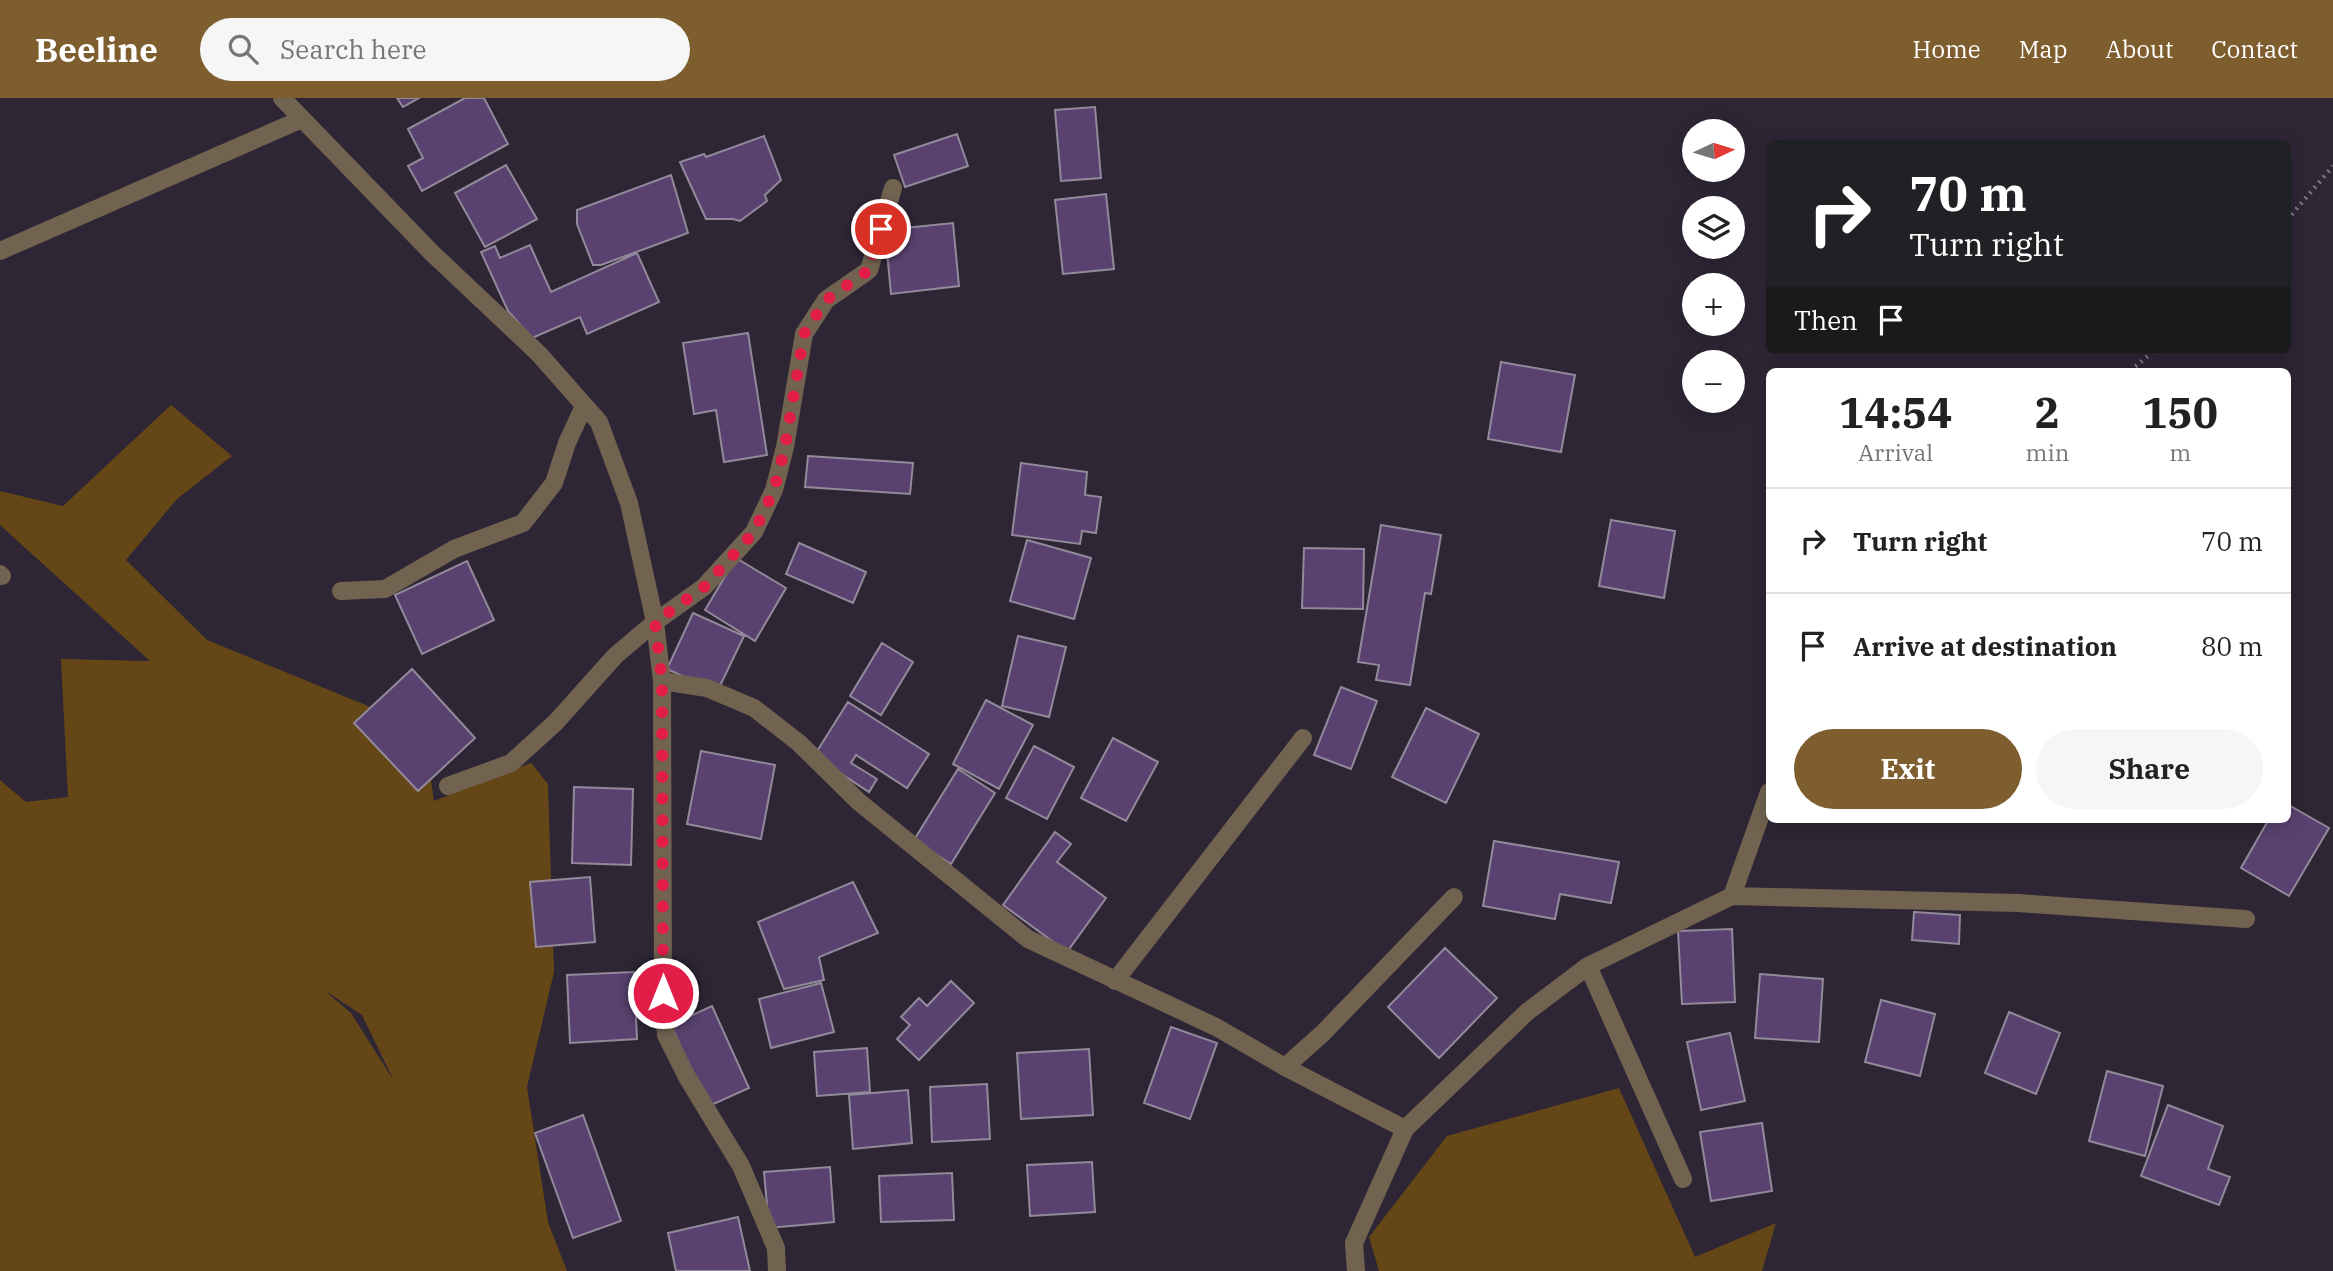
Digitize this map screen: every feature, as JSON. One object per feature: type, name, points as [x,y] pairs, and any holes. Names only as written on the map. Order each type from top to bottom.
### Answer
[{"type":"street","points":[[282,98],[432,253],[539,354],[598,422],[629,503],[655,622],[662,681],[663,993],[666,1035],[687,1077],[741,1166],[776,1248],[777,1271]]},
{"type":"street","points":[[0,251],[302,119]]},
{"type":"street","points":[[448,786],[511,763],[556,722],[615,656],[655,622],[704,587],[754,532],[774,490],[804,334],[826,300],[869,270],[893,188]]},
{"type":"street","points":[[341,591],[385,589],[454,549],[523,523],[554,483],[567,443],[584,406]]},
{"type":"street","points":[[662,681],[707,688],[754,708],[799,744],[859,802],[1028,939],[1216,1027],[1285,1067],[1405,1129]]},
{"type":"street","points":[[1115,981],[1303,738]]},
{"type":"street","points":[[1732,896],[1766,800]]},
{"type":"street","points":[[1356,1271],[1354,1243],[1405,1129],[1527,1012],[1588,966],[1732,896],[2018,902],[2246,919]]},
{"type":"street","points":[[1285,1067],[1323,1033],[1454,897]]},
{"type":"street","points":[[1588,966],[1683,1179]]},
{"type":"path","points":[[2291,215],[2333,166]]},
{"type":"path","points":[[2134,368],[2150,354]]},
{"type":"shaded area","points":[[171,405],[232,456],[177,499],[126,560],[207,640],[424,729],[434,801],[531,763],[548,784],[554,972],[527,1087],[548,1222],[567,1271],[0,1271],[0,780],[26,802],[68,797],[61,659],[150,661],[0,525],[0,491],[63,506]],"holes":[[[324,990],[362,1015],[394,1081],[351,1013]]]},
{"type":"shaded area","points":[[1619,1088],[1695,1257],[1776,1223],[1762,1271],[1379,1271],[1369,1237],[1447,1136]]},
{"type":"building","points":[[397,98],[419,98],[403,107]]},
{"type":"building","points":[[465,98],[484,98],[508,144],[422,191],[408,166],[423,158],[408,129]]},
{"type":"building","points":[[1095,107],[1101,178],[1061,181],[1055,110]]},
{"type":"building","points":[[957,134],[968,166],[905,187],[894,155]]},
{"type":"building","points":[[764,136],[781,180],[765,195],[767,201],[740,221],[706,219],[680,162],[704,154],[706,157]]},
{"type":"building","points":[[506,165],[537,219],[485,247],[455,193]]},
{"type":"building","points":[[671,175],[688,233],[601,265],[593,265],[577,224],[577,210]]},
{"type":"building","points":[[1106,194],[1114,269],[1063,274],[1055,200]]},
{"type":"building","points":[[953,223],[959,286],[891,294],[885,230]]},
{"type":"building","points":[[530,245],[551,292],[637,253],[659,302],[587,334],[580,317],[532,338],[508,311],[481,252],[495,246],[500,258]]},
{"type":"building","points":[[748,333],[767,455],[724,462],[716,410],[694,414],[683,343]]},
{"type":"building","points":[[1501,362],[1575,375],[1561,452],[1488,439]]},
{"type":"building","points":[[808,456],[913,463],[910,494],[805,487]]},
{"type":"building","points":[[1021,463],[1087,472],[1085,495],[1101,497],[1096,533],[1082,531],[1080,544],[1012,535]]},
{"type":"building","points":[[1611,520],[1675,531],[1664,598],[1599,586]]},
{"type":"building","points":[[1381,525],[1441,535],[1431,594],[1425,593],[1410,685],[1376,680],[1379,665],[1358,662]]},
{"type":"building","points":[[1027,540],[1091,558],[1074,619],[1010,601]]},
{"type":"building","points":[[799,543],[866,572],[853,603],[786,574]]},
{"type":"building","points":[[1304,548],[1364,549],[1363,609],[1302,608]]},
{"type":"building","points":[[736,558],[786,588],[755,641],[705,610]]},
{"type":"building","points":[[467,561],[494,620],[422,654],[395,595]]},
{"type":"building","points":[[693,613],[744,636],[717,692],[667,669]]},
{"type":"building","points":[[1018,636],[1066,647],[1049,717],[1002,706]]},
{"type":"building","points":[[882,643],[913,662],[881,715],[850,696]]},
{"type":"building","points":[[412,669],[475,738],[418,791],[354,723]]},
{"type":"building","points":[[1341,687],[1377,701],[1351,769],[1314,755]]},
{"type":"building","points":[[986,700],[1033,725],[999,789],[953,764]]},
{"type":"building","points":[[848,702],[929,754],[907,788],[856,755],[851,763],[877,779],[869,792],[814,756]]},
{"type":"building","points":[[1426,708],[1479,734],[1446,803],[1392,777]]},
{"type":"building","points":[[1113,738],[1158,762],[1126,821],[1081,798]]},
{"type":"building","points":[[1034,746],[1074,767],[1047,819],[1006,798]]},
{"type":"building","points":[[701,751],[775,765],[761,839],[687,824]]},
{"type":"building","points":[[958,769],[995,793],[951,864],[914,840]]},
{"type":"building","points":[[574,787],[633,789],[631,865],[572,863]]},
{"type":"building","points":[[2291,806],[2329,828],[2289,896],[2241,868],[2267,823],[2291,823]]},
{"type":"building","points":[[1055,832],[1071,844],[1057,862],[1106,898],[1067,952],[1003,905]]},
{"type":"building","points":[[1494,841],[1619,862],[1611,903],[1560,894],[1555,919],[1483,906]]},
{"type":"building","points":[[590,877],[595,942],[536,947],[530,882]]},
{"type":"building","points":[[853,882],[878,933],[819,957],[824,980],[784,989],[758,922]]},
{"type":"building","points":[[1914,912],[1960,915],[1959,944],[1912,940]]},
{"type":"building","points":[[1732,929],[1735,1002],[1682,1004],[1678,931]]},
{"type":"building","points":[[1445,948],[1497,998],[1439,1058],[1388,1007]]},
{"type":"building","points":[[634,972],[637,1039],[570,1043],[567,975]]},
{"type":"building","points":[[1760,974],[1823,979],[1819,1042],[1755,1038]]},
{"type":"building","points":[[951,981],[974,1003],[919,1060],[897,1039],[910,1025],[901,1017],[919,998],[927,1006]]},
{"type":"building","points":[[821,983],[834,1032],[771,1048],[759,999]]},
{"type":"building","points":[[1881,1000],[1935,1014],[1920,1076],[1865,1062]]},
{"type":"building","points":[[712,1006],[749,1088],[707,1107],[671,1025]]},
{"type":"building","points":[[2009,1012],[2060,1033],[2036,1094],[1985,1073]]},
{"type":"building","points":[[1171,1027],[1217,1043],[1190,1119],[1144,1103]]},
{"type":"building","points":[[1730,1033],[1745,1101],[1701,1110],[1687,1042]]},
{"type":"building","points":[[867,1048],[870,1092],[817,1096],[814,1052]]},
{"type":"building","points":[[1089,1049],[1093,1115],[1021,1119],[1017,1053]]},
{"type":"building","points":[[2107,1071],[2163,1086],[2145,1156],[2089,1141]]},
{"type":"building","points":[[987,1084],[990,1139],[932,1142],[930,1087]]},
{"type":"building","points":[[908,1090],[912,1143],[853,1149],[849,1095]]},
{"type":"building","points":[[2168,1105],[2223,1126],[2208,1169],[2230,1177],[2219,1205],[2141,1176]]},
{"type":"building","points":[[583,1115],[621,1221],[573,1238],[535,1133]]},
{"type":"building","points":[[1762,1123],[1772,1191],[1711,1201],[1700,1132]]},
{"type":"building","points":[[1092,1162],[1095,1212],[1030,1216],[1027,1165]]},
{"type":"building","points":[[830,1167],[834,1222],[769,1228],[764,1172]]},
{"type":"building","points":[[952,1173],[954,1220],[881,1222],[879,1176]]},
{"type":"building","points":[[738,1217],[750,1271],[676,1271],[668,1233]]},
{"type":"route","points":[[663,993],[662,681],[655,622],[704,587],[754,532],[774,490],[785,447],[804,334],[826,300],[869,270],[881,229]]}]
